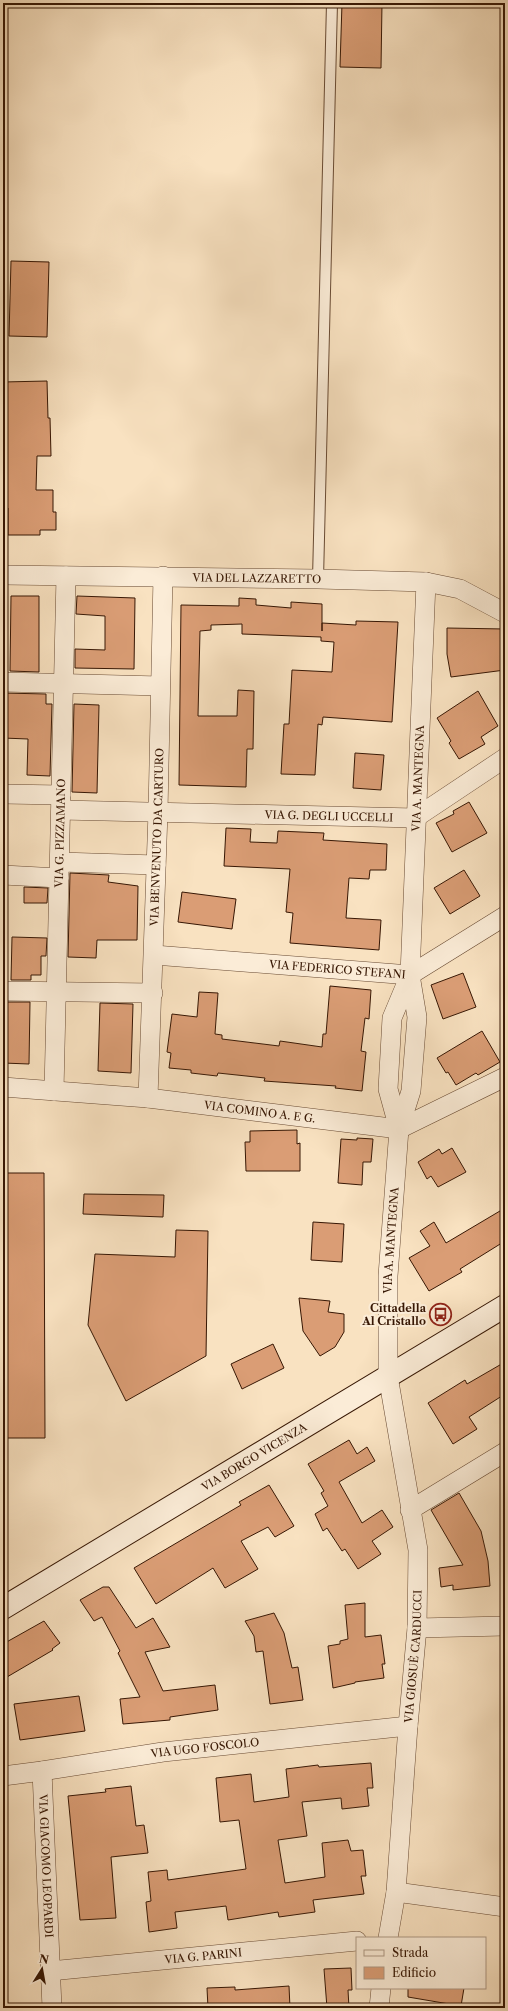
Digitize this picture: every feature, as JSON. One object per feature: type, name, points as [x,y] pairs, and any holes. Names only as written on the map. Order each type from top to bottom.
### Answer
[{"type":"street","name":"VIA DEL LAZZARETTO","points":[[3,575],[318,578],[426,582],[460,589],[505,613]]},
{"type":"street","name":"VIA G. PIZZAMANO","points":[[54,1091],[66,576]]},
{"type":"street","name":"VIA BENVENUTO DA CARTURO","points":[[148,1098],[153,993],[163,576]]},
{"type":"street","name":"VIA A. MANTEGNA","points":[[388,1376],[388,1276],[399,1129],[411,1090],[417,1017],[410,975],[415,818],[426,582]]},
{"type":"street","points":[[3,682],[160,686]]},
{"type":"street","points":[[415,818],[505,758]]},
{"type":"street","name":"VIA G. DEGLI UCCELLI","points":[[3,794],[61,802],[158,812],[415,818]]},
{"type":"street","points":[[3,875],[59,870],[156,865]]},
{"type":"street","name":"VIA FEDERICO STEFANI","points":[[154,955],[410,975],[505,916]]},
{"type":"street","name":"VIA A. MANTEGNA","points":[[399,1129],[388,1089],[392,1018],[410,975]]},
{"type":"street","points":[[3,991],[153,993]]},
{"type":"street","points":[[399,1129],[505,1077]]},
{"type":"street","name":"VIA COMINO A. E G.","points":[[3,1087],[148,1098],[399,1129]]},
{"type":"street","name":"VIA BORGO VICENZA","points":[[3,1608],[313,1423],[505,1306]]},
{"type":"street","name":"VIA GIOSUÈ CARDUCCI","points":[[388,1376],[418,1550],[417,1628],[408,1726],[396,1892],[388,1937]]},
{"type":"street","points":[[410,1510],[505,1452]]},
{"type":"street","points":[[417,1628],[505,1626]]},
{"type":"street","name":"VIA UGO FOSCOLO","points":[[3,1776],[163,1752],[408,1726]]},
{"type":"street","name":"VIA GIACOMO LEOPARDI","points":[[42,1771],[52,2008]]},
{"type":"street","points":[[396,1892],[505,1907]]},
{"type":"street","name":"VIA G. PARINI","points":[[50,1971],[356,1941]]},
{"type":"street","points":[[379,2008],[381,1989]]},
{"type":"lane","points":[[318,578],[332,3]]},
{"type":"building","points":[[342,3],[382,3],[381,68],[340,67]]},
{"type":"building","points":[[11,261],[49,262],[47,337],[9,336]]},
{"type":"building","points":[[47,381],[51,456],[37,456],[36,490],[53,490],[53,512],[56,512],[56,530],[40,530],[40,535],[8,535],[8,508],[4,508],[3,382]]},
{"type":"building","points":[[11,596],[39,596],[39,672],[10,671]]},
{"type":"building","points":[[77,596],[135,598],[134,669],[75,668],[75,649],[105,650],[105,616],[76,614]]},
{"type":"building","points":[[239,598],[256,599],[256,605],[291,608],[291,602],[322,604],[322,623],[356,625],[356,621],[398,622],[392,722],[323,717],[322,725],[318,724],[315,775],[281,774],[284,724],[289,724],[292,670],[332,672],[334,642],[321,641],[321,637],[242,634],[242,624],[211,625],[211,630],[200,631],[198,716],[237,716],[238,690],[254,691],[253,749],[247,749],[246,787],[179,785],[181,605],[239,606]]},
{"type":"building","points":[[447,628],[505,629],[505,670],[451,677],[447,654]]},
{"type":"building","points":[[478,691],[498,726],[481,737],[485,744],[459,759],[449,743],[451,741],[437,718]]},
{"type":"building","points":[[3,693],[46,694],[46,704],[52,704],[50,776],[27,775],[28,739],[3,738]]},
{"type":"building","points":[[74,704],[99,705],[97,793],[72,792]]},
{"type":"building","points":[[355,753],[384,755],[381,790],[353,788]]},
{"type":"building","points":[[469,802],[487,833],[452,852],[436,823],[454,814],[453,811]]},
{"type":"building","points":[[226,828],[251,829],[250,842],[277,843],[278,831],[324,833],[323,840],[387,844],[386,870],[370,870],[369,879],[349,878],[346,918],[381,920],[379,950],[290,943],[293,913],[286,912],[290,869],[224,866]]},
{"type":"building","points":[[464,870],[480,896],[450,914],[434,888]]},
{"type":"building","points":[[70,873],[109,875],[108,882],[138,886],[137,940],[97,940],[96,958],[68,957]]},
{"type":"building","points":[[24,887],[48,888],[47,903],[24,903]]},
{"type":"building","points":[[182,892],[236,899],[232,929],[178,922]]},
{"type":"building","points":[[12,937],[47,938],[46,956],[41,956],[41,975],[31,975],[31,980],[11,980]]},
{"type":"building","points":[[463,973],[476,1007],[443,1019],[431,985]]},
{"type":"building","points":[[330,986],[371,990],[369,1019],[365,1018],[361,1051],[366,1052],[362,1091],[335,1088],[336,1086],[264,1081],[265,1078],[218,1073],[217,1076],[191,1073],[191,1070],[169,1068],[171,1053],[167,1052],[172,1014],[197,1017],[199,992],[218,993],[215,1034],[222,1035],[222,1039],[279,1046],[280,1041],[322,1047],[323,1034],[326,1034]]},
{"type":"building","points":[[3,1002],[30,1002],[29,1064],[3,1063]]},
{"type":"building","points":[[100,1003],[133,1004],[131,1073],[98,1071]]},
{"type":"building","points":[[482,1031],[500,1062],[478,1075],[476,1073],[456,1085],[448,1072],[446,1073],[437,1058]]},
{"type":"building","points":[[297,1130],[297,1144],[300,1143],[300,1171],[246,1171],[245,1142],[250,1142],[250,1131]]},
{"type":"building","points":[[357,1138],[373,1139],[371,1162],[363,1162],[362,1185],[338,1183],[341,1139],[357,1140]]},
{"type":"building","points":[[452,1148],[466,1172],[438,1187],[431,1176],[427,1179],[418,1162],[439,1149],[442,1154]]},
{"type":"building","points":[[3,1173],[44,1173],[45,1438],[3,1438]]},
{"type":"building","points":[[84,1194],[164,1195],[163,1217],[83,1214]]},
{"type":"building","points":[[505,1208],[505,1241],[460,1269],[462,1272],[429,1291],[409,1258],[430,1246],[420,1231],[434,1222],[446,1243]]},
{"type":"building","points":[[313,1222],[344,1224],[342,1262],[311,1260]]},
{"type":"building","points":[[176,1230],[208,1231],[206,1356],[126,1401],[88,1325],[95,1254],[175,1257]]},
{"type":"building","points":[[299,1298],[330,1301],[328,1312],[344,1314],[344,1332],[335,1347],[320,1356],[303,1331]]},
{"type":"building","points":[[273,1344],[284,1368],[242,1389],[231,1364]]},
{"type":"building","points":[[505,1362],[505,1394],[469,1417],[477,1429],[453,1444],[428,1403],[465,1380],[467,1384]]},
{"type":"building","points":[[349,1440],[357,1454],[367,1447],[375,1461],[339,1482],[362,1523],[382,1510],[393,1527],[372,1541],[381,1554],[358,1569],[345,1549],[342,1551],[327,1528],[323,1531],[315,1514],[328,1506],[321,1493],[324,1491],[308,1464]]},
{"type":"building","points":[[269,1485],[294,1526],[275,1537],[268,1527],[241,1541],[258,1569],[225,1588],[213,1568],[156,1604],[134,1568],[241,1505],[239,1502]]},
{"type":"building","points":[[459,1493],[481,1531],[488,1561],[490,1586],[453,1590],[453,1585],[441,1587],[439,1568],[463,1565],[431,1510]]},
{"type":"building","points":[[103,1587],[109,1587],[136,1628],[153,1618],[170,1647],[145,1652],[163,1691],[215,1685],[218,1710],[170,1717],[170,1720],[123,1724],[120,1699],[140,1697],[118,1653],[120,1651],[102,1617],[94,1621],[80,1600]]},
{"type":"building","points":[[365,1603],[365,1637],[381,1635],[385,1664],[382,1664],[384,1678],[355,1682],[333,1688],[328,1646],[340,1644],[340,1641],[348,1639],[345,1605]]},
{"type":"building","points":[[274,1613],[284,1633],[292,1668],[298,1667],[303,1700],[270,1704],[263,1651],[256,1652],[254,1636],[245,1621]]},
{"type":"building","points":[[44,1621],[60,1643],[52,1649],[53,1650],[7,1677],[3,1665],[3,1644]]},
{"type":"building","points":[[79,1696],[85,1731],[20,1740],[14,1704]]},
{"type":"building","points":[[371,1763],[373,1788],[367,1788],[369,1806],[342,1809],[341,1798],[302,1802],[307,1836],[278,1840],[285,1883],[325,1877],[322,1843],[348,1840],[351,1851],[363,1850],[366,1876],[361,1876],[364,1894],[313,1900],[315,1912],[279,1917],[278,1912],[228,1920],[226,1906],[175,1912],[177,1928],[149,1932],[146,1902],[151,1901],[148,1872],[167,1870],[168,1880],[246,1869],[239,1820],[220,1822],[216,1778],[251,1774],[254,1802],[289,1797],[286,1769],[318,1765],[319,1767]]},
{"type":"building","points":[[131,1786],[136,1826],[144,1825],[148,1853],[111,1857],[116,1918],[80,1920],[68,1796],[106,1792],[105,1789]]},
{"type":"building","points":[[351,1968],[352,1990],[348,1990],[349,2008],[327,2008],[324,1969]]},
{"type":"building","points":[[289,1986],[290,2008],[208,2008],[207,1988],[235,1987],[235,1990]]},
{"type":"building","points":[[408,1989],[464,1989],[461,2006],[408,1997]]},
{"type":"place","name":"Cittadella Al Cristallo","points":[[441,1314]]}]
